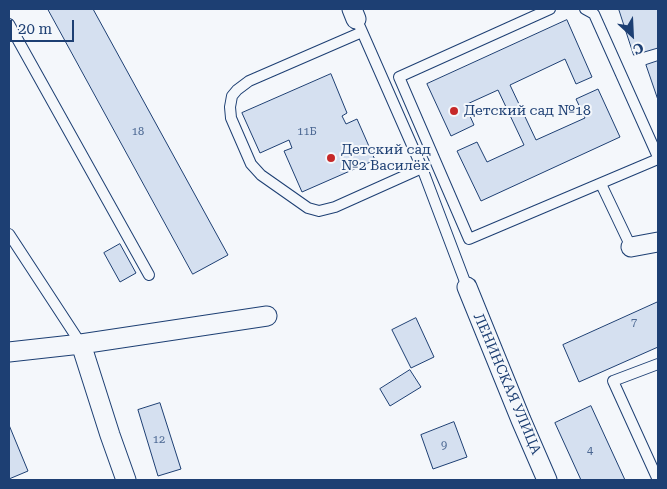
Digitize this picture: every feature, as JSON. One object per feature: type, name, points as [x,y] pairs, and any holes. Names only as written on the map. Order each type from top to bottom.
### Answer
[{"type":"street","points":[[631,247],[658,242]]},
{"type":"street","name":"ЛЕНИНСКАЯ УЛИЦА","points":[[467,287],[547,480]]},
{"type":"street","points":[[9,352],[81,344],[267,316]]},
{"type":"street","points":[[81,344],[126,480]]},
{"type":"lane","points":[[550,9],[399,77],[468,238],[601,184],[658,158],[594,14],[585,9]]},
{"type":"lane","points":[[422,168],[335,207],[319,211],[308,208],[254,168],[248,158],[230,112],[230,101],[237,90],[248,81],[357,20],[422,168],[467,287]]},
{"type":"lane","points":[[9,24],[149,275]]},
{"type":"lane","points":[[601,184],[631,247]]},
{"type":"lane","points":[[9,234],[81,344]]},
{"type":"lane","points":[[658,364],[613,381],[658,480]]},
{"type":"building","points":[[48,9],[93,9],[228,255],[193,274]]},
{"type":"building","points":[[619,9],[658,9],[658,48],[634,55]]},
{"type":"building","name":"Детский сад №18","points":[[567,20],[592,77],[576,84],[565,59],[510,85],[536,140],[585,118],[576,99],[598,89],[620,137],[481,201],[457,151],[477,142],[487,162],[524,145],[498,90],[465,105],[474,125],[451,136],[427,84]]},
{"type":"building","points":[[658,61],[658,100],[646,65]]},
{"type":"building","points":[[331,74],[347,113],[342,116],[346,124],[357,119],[375,160],[302,192],[284,151],[292,148],[289,140],[260,153],[242,113]]},
{"type":"building","points":[[120,244],[136,273],[120,282],[104,253]]},
{"type":"building","points":[[658,302],[658,347],[579,382],[563,345]]},
{"type":"building","points":[[416,318],[434,357],[411,368],[392,330]]},
{"type":"building","points":[[410,370],[421,387],[390,406],[380,389]]},
{"type":"building","points":[[160,403],[181,469],[158,476],[138,410]]},
{"type":"building","points":[[591,406],[625,480],[581,480],[555,423]]},
{"type":"building","points":[[454,422],[467,457],[433,469],[421,435]]},
{"type":"building","points":[[9,425],[28,471],[9,479]]},
{"type":"place","name":"Детский сад №18","points":[[454,111]]},
{"type":"place","name":"Детский сад №2 Василёк","points":[[331,158]]}]
